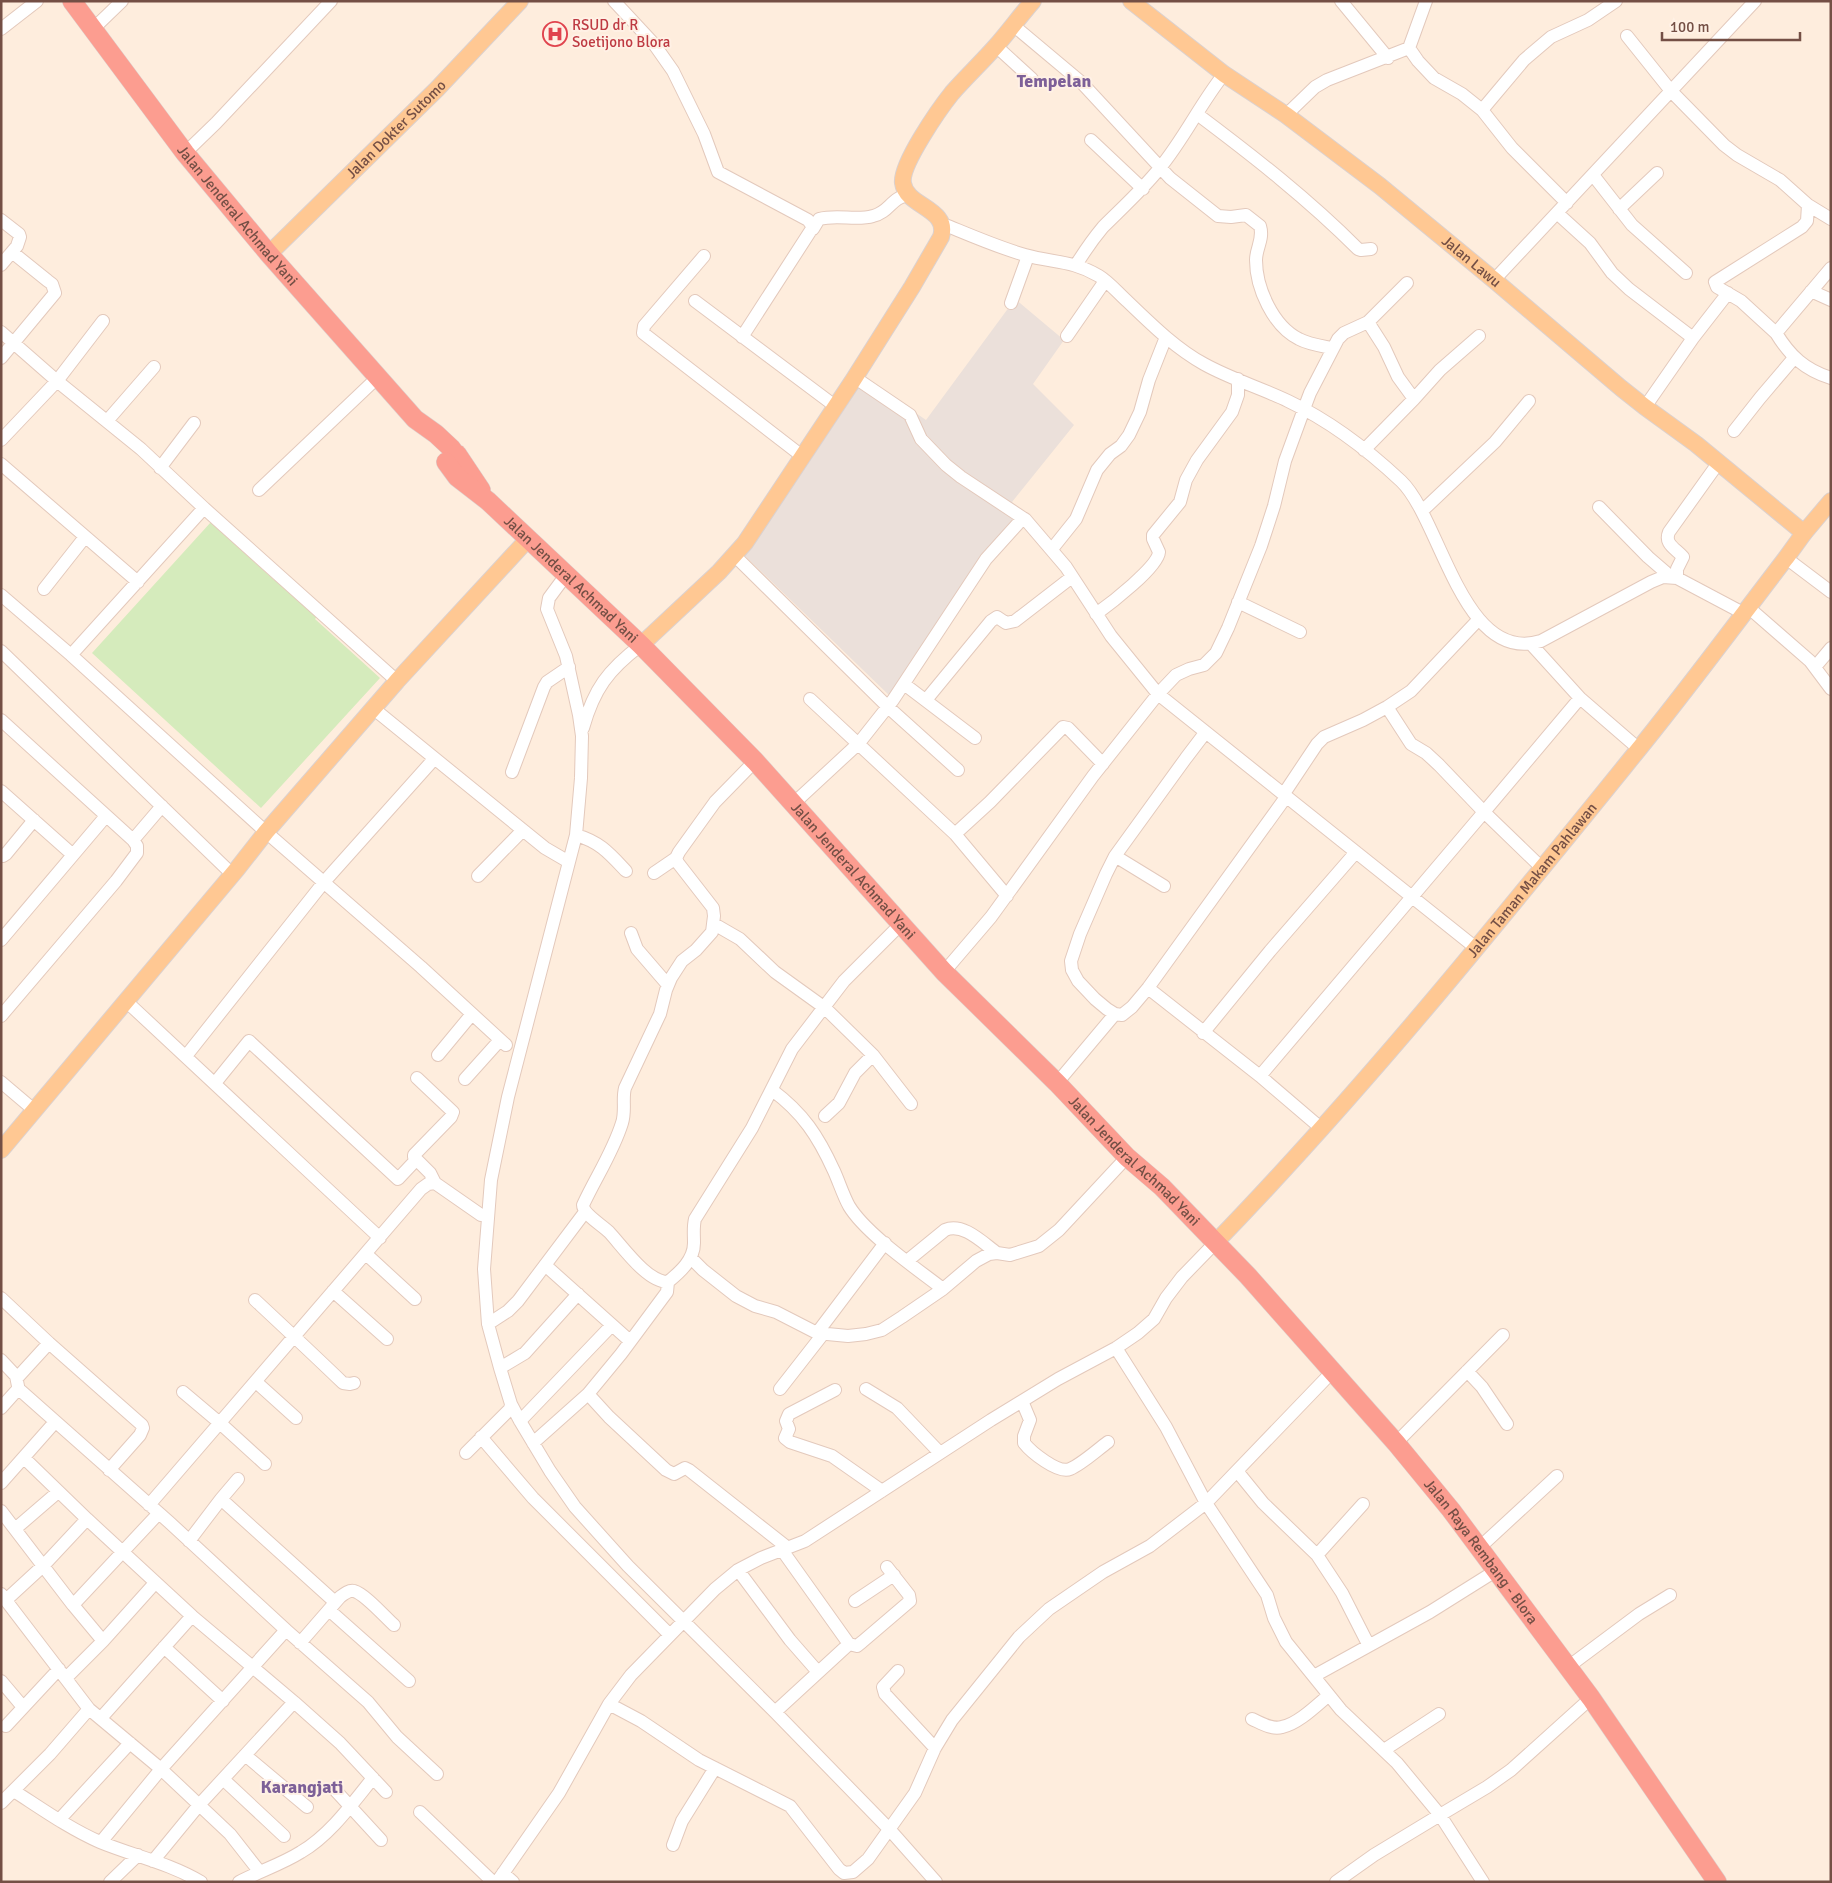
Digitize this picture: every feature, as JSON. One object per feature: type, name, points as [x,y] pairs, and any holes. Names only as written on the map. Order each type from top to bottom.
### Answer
[{"type":"highway","name":"Jalan Jenderal Achmad Yani","points":[[72,1],[185,154],[269,254],[415,419],[427,442],[449,456],[488,501],[641,645],[755,761],[944,972],[1057,1083],[1127,1157],[1162,1187],[1215,1243]]},
{"type":"highway","name":"Jalan Raya Rembang - Blora","points":[[1215,1243],[1248,1276],[1396,1443],[1479,1548],[1591,1698],[1712,1880]]},
{"type":"main road","name":"Jalan Dokter Sutomo","points":[[269,254],[437,88],[520,1]]},
{"type":"main road","points":[[641,645],[735,556],[836,406],[912,287],[944,230],[943,224],[931,212],[909,195],[902,182],[903,174],[912,153],[952,94],[996,46],[1032,1]]},
{"type":"main road","name":"Jalan Lawu","points":[[1131,1],[1224,74],[1286,115],[1380,186],[1645,408],[1719,462],[1804,533]]},
{"type":"main road","name":"Jalan Taman Makam Pahlawan","points":[[1215,1243],[1322,1129],[1476,948],[1639,750],[1804,533],[1831,501]]},
{"type":"main road","points":[[1,1150],[127,1002],[266,832],[397,681],[528,539]]},
{"type":"street","points":[[1,29],[37,1]]},
{"type":"street","points":[[93,28],[122,1]]},
{"type":"street","points":[[614,1],[654,44],[673,71],[704,134],[718,172],[808,220],[811,223],[812,229]]},
{"type":"street","points":[[1341,1],[1388,58]]},
{"type":"street","points":[[1286,115],[1315,87],[1327,80],[1388,58],[1409,48],[1426,1]]},
{"type":"street","points":[[1482,110],[1524,60],[1551,37],[1588,20],[1616,1]]},
{"type":"street","points":[[1494,280],[1755,1]]},
{"type":"street","points":[[185,154],[216,123],[326,3]]},
{"type":"street","points":[[1013,25],[1081,82],[1160,169],[1218,216],[1246,216],[1260,226],[1261,242],[1256,257],[1256,273],[1267,304],[1276,318],[1298,339],[1332,348]]},
{"type":"street","points":[[1627,36],[1671,91],[1724,145],[1745,160],[1780,180],[1808,205],[1831,219]]},
{"type":"street","points":[[996,46],[1032,78]]},
{"type":"street","points":[[1409,48],[1418,62],[1434,78],[1462,94],[1482,110],[1512,148],[1567,203]]},
{"type":"street","points":[[1076,264],[1102,229],[1160,169],[1224,74]]},
{"type":"street","points":[[1197,114],[1272,171],[1310,203],[1358,249],[1371,249]]},
{"type":"street","points":[[1091,140],[1142,189]]},
{"type":"street","points":[[1618,209],[1657,173]]},
{"type":"street","points":[[1593,175],[1632,225],[1686,273]]},
{"type":"street","points":[[742,337],[819,219],[830,216],[864,218],[881,214],[900,196],[909,195]]},
{"type":"street","points":[[1808,205],[1807,221],[1802,227],[1781,242],[1716,280],[1715,284],[1756,313],[1776,334],[1794,358],[1810,369],[1831,378]]},
{"type":"street","points":[[1557,213],[1590,243],[1612,273],[1629,289],[1693,338]]},
{"type":"street","points":[[1,220],[19,234],[20,237],[17,246],[1,265]]},
{"type":"street","points":[[943,224],[1028,256],[1076,264],[1105,281],[1166,337],[1192,357],[1304,409],[1343,434],[1402,482],[1422,511],[1454,581],[1479,619],[1503,639],[1531,644],[1555,634],[1651,582],[1674,577]]},
{"type":"street","points":[[1,358],[55,293],[52,284],[12,252]]},
{"type":"street","points":[[704,256],[644,326],[643,333],[802,456]]},
{"type":"street","points":[[1011,303],[1028,256]]},
{"type":"street","points":[[1776,334],[1831,268]]},
{"type":"street","points":[[1067,336],[1105,281]]},
{"type":"street","points":[[944,972],[976,937],[1054,828],[1158,694],[1176,675],[1204,665],[1211,660],[1228,628],[1263,538],[1274,506],[1285,461],[1304,409],[1332,348],[1344,333],[1368,322],[1407,283]]},
{"type":"street","points":[[1811,291],[1831,300]]},
{"type":"street","points":[[1645,408],[1693,338],[1728,294]]},
{"type":"street","points":[[695,302],[836,406]]},
{"type":"street","points":[[1,440],[56,381],[103,322]]},
{"type":"street","points":[[1368,322],[1384,347],[1398,377],[1414,399]]},
{"type":"street","points":[[1,332],[56,381],[107,421],[397,681]]},
{"type":"street","points":[[1364,450],[1440,370],[1479,336]]},
{"type":"street","points":[[1052,549],[1076,519],[1097,470],[1129,435],[1140,412],[1166,337]]},
{"type":"street","points":[[1734,432],[1794,358]]},
{"type":"street","points":[[107,421],[154,366]]},
{"type":"street","points":[[259,490],[378,376]]},
{"type":"street","points":[[854,377],[910,415],[921,439],[961,478],[1028,520],[1052,549],[1118,646],[1158,694],[1476,948]]},
{"type":"street","points":[[1096,614],[1122,594],[1156,561],[1159,552],[1153,540],[1153,535],[1180,502],[1186,480],[1197,460],[1232,412],[1238,395],[1238,379]]},
{"type":"street","points":[[1422,511],[1495,442],[1530,401]]},
{"type":"street","points":[[160,468],[194,423]]},
{"type":"street","points":[[1674,577],[1682,557],[1668,542],[1667,538],[1679,517],[1719,462]]},
{"type":"street","points":[[1,464],[138,582]]},
{"type":"street","points":[[1599,507],[1648,557],[1674,577],[1746,610],[1803,654],[1831,689]]},
{"type":"street","points":[[70,655],[204,508]]},
{"type":"street","points":[[793,804],[859,743],[888,707],[986,559],[1023,518]]},
{"type":"street","points":[[44,589],[85,536]]},
{"type":"street","points":[[735,556],[888,707],[958,770]]},
{"type":"street","points":[[1786,558],[1831,592]]},
{"type":"street","points":[[566,575],[546,605],[569,667],[582,736],[582,778],[576,835],[508,1097],[491,1180],[484,1269],[488,1324],[500,1368],[511,1404],[520,1421],[575,1508],[682,1622],[775,1712],[890,1830],[936,1882]]},
{"type":"street","points":[[926,700],[991,621],[997,618],[1006,623],[1015,621],[1072,577]]},
{"type":"street","points":[[1,595],[503,1042],[465,1079]]},
{"type":"street","points":[[1238,602],[1300,632]]},
{"type":"street","points":[[1206,733],[1115,856],[1080,934],[1071,965],[1074,975],[1095,999],[1115,1014],[1122,1015],[1126,1013],[1148,988],[1285,796],[1317,744],[1324,737],[1387,707],[1411,691],[1479,619]]},
{"type":"street","points":[[1531,644],[1580,698],[1639,750]]},
{"type":"street","points":[[582,736],[588,713],[603,681],[620,661],[641,645]]},
{"type":"street","points":[[1815,667],[1831,648]]},
{"type":"street","points":[[1,652],[232,874]]},
{"type":"street","points":[[512,772],[544,687],[569,667]]},
{"type":"street","points":[[904,684],[975,738]]},
{"type":"street","points":[[1260,1076],[1580,698]]},
{"type":"street","points":[[810,700],[859,743],[955,834],[1007,896]]},
{"type":"street","points":[[1387,707],[1411,744],[1426,753],[1439,765],[1542,868]]},
{"type":"street","points":[[374,709],[522,830],[545,848],[569,862]]},
{"type":"street","points":[[1,720],[137,846],[137,853],[116,881],[1,1016]]},
{"type":"street","points":[[955,834],[990,802],[1063,727],[1068,728],[1103,764]]},
{"type":"street","points":[[186,1056],[324,882],[434,759]]},
{"type":"street","points":[[654,873],[676,858],[715,802],[755,761]]},
{"type":"street","points":[[1,791],[73,855]]},
{"type":"street","points":[[132,840],[162,806]]},
{"type":"street","points":[[1,940],[106,816]]},
{"type":"street","points":[[2,857],[34,820]]},
{"type":"street","points":[[478,876],[522,830]]},
{"type":"street","points":[[576,835],[591,840],[605,850],[626,871]]},
{"type":"street","points":[[1203,1033],[1270,951],[1356,852]]},
{"type":"street","points":[[1115,856],[1164,886]]},
{"type":"street","points":[[668,1282],[662,1282],[651,1275],[628,1254],[609,1232],[584,1212],[583,1205],[612,1149],[623,1120],[622,1098],[625,1088],[660,1014],[668,985],[682,961],[706,940],[712,932],[714,924],[713,908],[676,858]]},
{"type":"street","points":[[714,924],[745,942],[775,972],[825,1008],[873,1055],[911,1104]]},
{"type":"street","points":[[533,1443],[588,1394],[667,1292],[668,1282],[691,1258],[694,1249],[696,1218],[733,1159],[772,1090],[792,1048],[825,1008],[844,981],[902,924]]},
{"type":"street","points":[[631,934],[637,949],[668,985]]},
{"type":"street","points":[[1148,988],[1260,1076],[1322,1129]]},
{"type":"street","points":[[127,1002],[380,1238]]},
{"type":"street","points":[[438,1055],[472,1014]]},
{"type":"street","points":[[1057,1083],[1115,1014]]},
{"type":"street","points":[[215,1083],[249,1041],[398,1180],[414,1162]]},
{"type":"street","points":[[825,1116],[839,1103],[855,1073],[873,1055]]},
{"type":"street","points":[[417,1078],[453,1112],[451,1118],[414,1157],[430,1173],[435,1183],[481,1215],[488,1215]]},
{"type":"street","points":[[1,1082],[34,1110]]},
{"type":"street","points":[[772,1090],[790,1103],[803,1116],[825,1151],[850,1206],[863,1223],[906,1261],[943,1289]]},
{"type":"street","points":[[906,1261],[951,1227],[962,1229],[997,1252],[1010,1255],[1039,1246],[1059,1230],[1127,1157]]},
{"type":"street","points":[[73,1605],[123,1553],[154,1509],[294,1335],[421,1189],[428,1184],[435,1183]]},
{"type":"street","points":[[488,1324],[508,1311],[518,1301],[584,1212]]},
{"type":"street","points":[[780,1389],[885,1243]]},
{"type":"street","points":[[513,1882],[500,1877],[559,1793],[609,1704],[631,1674],[715,1589],[738,1570],[761,1558],[805,1541],[1022,1401],[1116,1348],[1138,1333],[1154,1319],[1166,1298],[1182,1277],[1215,1243]]},
{"type":"street","points":[[691,1258],[708,1275],[736,1296],[755,1306],[776,1312],[820,1334],[848,1336],[882,1330],[943,1289],[976,1261],[997,1252]]},
{"type":"street","points":[[366,1254],[415,1299]]},
{"type":"street","points":[[545,1265],[630,1341]]},
{"type":"street","points":[[333,1291],[387,1339]]},
{"type":"street","points":[[500,1368],[525,1353],[578,1294]]},
{"type":"street","points":[[1,1298],[144,1428],[109,1470]]},
{"type":"street","points":[[255,1300],[343,1383],[354,1383]]},
{"type":"street","points":[[520,1421],[612,1325]]},
{"type":"street","points":[[1396,1443],[1503,1335]]},
{"type":"street","points":[[1,1408],[49,1343]]},
{"type":"street","points":[[1116,1348],[1166,1427],[1206,1502],[1267,1595],[1274,1618],[1286,1642],[1341,1710],[1411,1778],[1430,1804],[1440,1814],[1483,1882]]},
{"type":"street","points":[[1,1360],[17,1384],[55,1422],[368,1702],[397,1737],[436,1774]]},
{"type":"street","points":[[609,1704],[641,1721],[715,1768],[790,1806],[838,1869],[844,1872],[853,1872],[868,1859],[915,1793],[935,1748],[952,1720],[1019,1637],[1048,1609],[1103,1572],[1150,1546],[1206,1502],[1333,1371]]},
{"type":"street","points":[[1467,1371],[1482,1387],[1507,1424]]},
{"type":"street","points":[[256,1382],[296,1418]]},
{"type":"street","points":[[866,1389],[897,1408],[940,1453]]},
{"type":"street","points":[[835,1390],[789,1414],[786,1421],[789,1429],[786,1438],[790,1442],[832,1456],[882,1490]]},
{"type":"street","points":[[183,1392],[265,1464]]},
{"type":"street","points":[[588,1394],[609,1417],[666,1470],[674,1474],[685,1468],[689,1470],[785,1549],[849,1644],[857,1646],[910,1601],[909,1595],[891,1571],[855,1601]]},
{"type":"street","points":[[1022,1401],[1030,1420],[1024,1436],[1024,1443],[1029,1449],[1054,1466],[1070,1469],[1108,1442]]},
{"type":"street","points":[[466,1453],[510,1409],[511,1404]]},
{"type":"street","points":[[1,1483],[55,1422]]},
{"type":"street","points":[[481,1437],[533,1498],[670,1635]]},
{"type":"street","points":[[24,1458],[155,1583],[340,1743],[386,1792]]},
{"type":"street","points":[[1237,1472],[1263,1503],[1317,1555],[1342,1593],[1368,1644]]},
{"type":"street","points":[[1479,1548],[1557,1476]]},
{"type":"street","points":[[189,1541],[221,1498],[238,1479]]},
{"type":"street","points":[[15,1529],[58,1492]]},
{"type":"street","points":[[221,1498],[409,1681]]},
{"type":"street","points":[[1317,1555],[1363,1504]]},
{"type":"street","points":[[1,1512],[103,1641]]},
{"type":"street","points":[[87,1519],[44,1565],[3,1597],[89,1709],[161,1769],[230,1834],[259,1871]]},
{"type":"street","points":[[738,1570],[790,1640],[818,1672]]},
{"type":"street","points":[[1314,1676],[1368,1644],[1430,1612],[1496,1570]]},
{"type":"street","points":[[6,1726],[22,1707],[103,1641],[155,1583]]},
{"type":"street","points":[[300,1643],[340,1597],[348,1591],[356,1591],[394,1625]]},
{"type":"street","points":[[1568,1667],[1640,1614],[1670,1595]]},
{"type":"street","points":[[100,1718],[192,1616]]},
{"type":"street","points":[[101,1842],[161,1769],[286,1630]]},
{"type":"street","points":[[775,1712],[849,1644]]},
{"type":"street","points":[[164,1647],[223,1701]]},
{"type":"street","points":[[898,1671],[883,1687],[885,1694],[935,1748]]},
{"type":"street","points":[[1,1681],[22,1707]]},
{"type":"street","points":[[1252,1719],[1266,1725],[1282,1728],[1307,1713],[1329,1695]]},
{"type":"street","points":[[1336,1882],[1374,1855],[1505,1775],[1591,1698]]},
{"type":"street","points":[[153,1860],[198,1805],[294,1702]]},
{"type":"street","points":[[1,1802],[50,1754],[89,1709]]},
{"type":"street","points":[[1384,1750],[1439,1714]]},
{"type":"street","points":[[60,1820],[130,1743]]},
{"type":"street","points":[[245,1754],[307,1807]]},
{"type":"street","points":[[674,1845],[682,1821],[715,1768]]},
{"type":"street","points":[[239,1882],[259,1871],[282,1864],[321,1838],[373,1778]]},
{"type":"street","points":[[222,1779],[284,1836]]},
{"type":"street","points":[[14,1791],[60,1820],[101,1842],[181,1871],[200,1882]]},
{"type":"street","points":[[336,1791],[381,1840]]},
{"type":"street","points":[[420,1812],[493,1882]]},
{"type":"street","points":[[110,1882],[138,1855]]},
{"type":"shaded area","points":[[1015,299],[1064,340],[1033,384],[1074,425],[1012,502],[1024,514],[893,699],[743,554],[862,376],[926,420]]},
{"type":"green space","points":[[211,522],[274,580],[281,573],[322,611],[315,619],[380,678],[261,808],[92,653]]},
{"type":"place","name":"RSUD dr R Soetijono Blora","points":[[555,34]]},
{"type":"district","name":"Tempelan","points":[[1054,81]]},
{"type":"district","name":"Karangjati","points":[[302,1787]]}]
